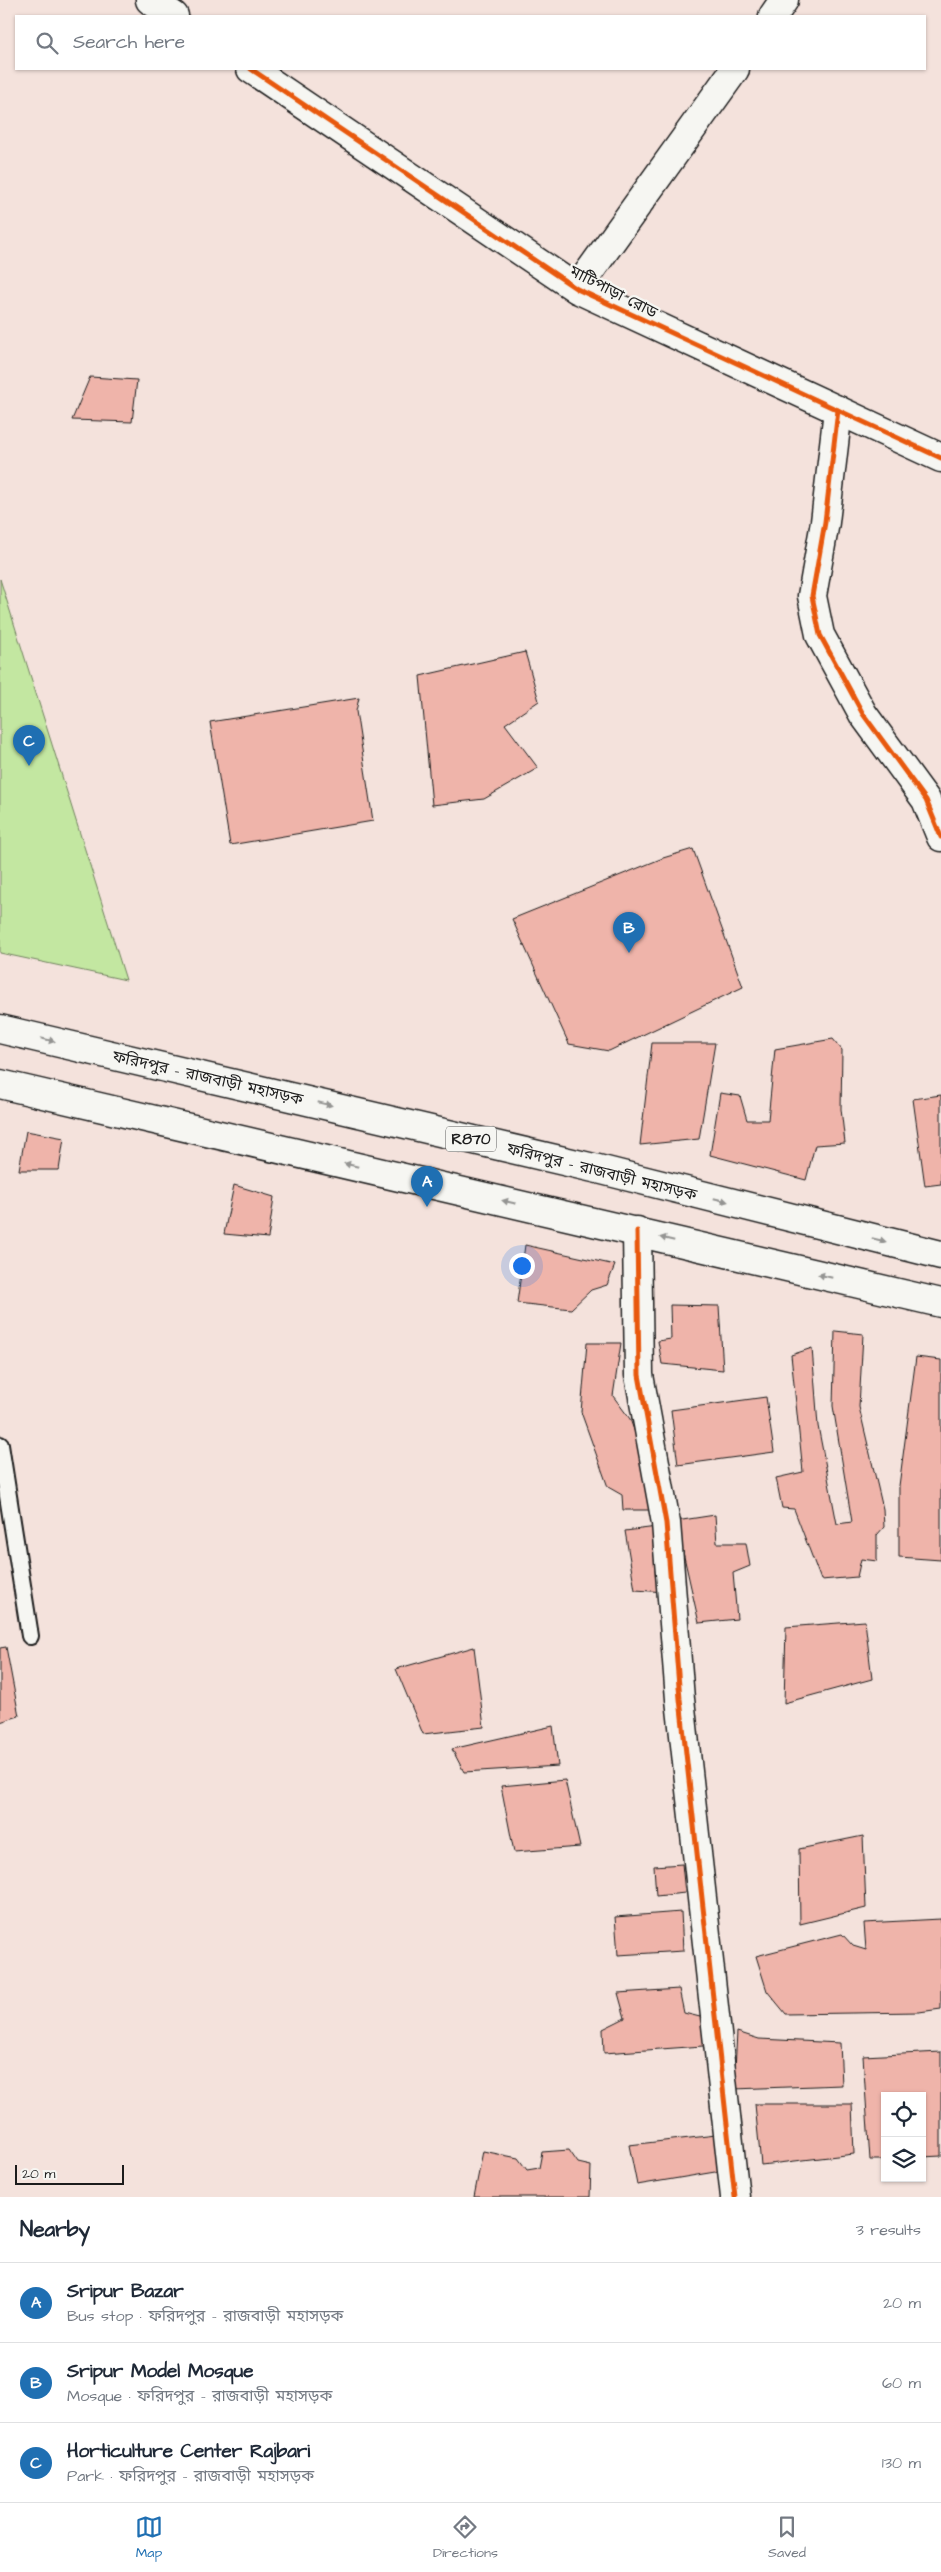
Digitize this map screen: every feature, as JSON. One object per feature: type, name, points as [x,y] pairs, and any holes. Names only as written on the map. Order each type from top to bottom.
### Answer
[{"type":"street","points":[[150,0],[172,15]]},
{"type":"street","points":[[774,15],[784,0]]},
{"type":"street","name":"মাটিপাড়া রোড","points":[[252,70],[577,289],[941,458]]},
{"type":"street","points":[[577,289],[735,70]]},
{"type":"street","points":[[838,410],[825,522],[812,596],[820,634],[863,714],[934,799],[941,837]]},
{"type":"street","name":"ফরিদপুর - রাজবাড়ী মহাসড়ক","points":[[0,1030],[589,1167],[941,1255]]},
{"type":"street","points":[[0,1084],[941,1303]]},
{"type":"street","points":[[637,1232],[640,1375],[666,1523],[680,1699],[735,2197]]},
{"type":"lane","points":[[0,1445],[30,1636]]},
{"type":"green space","points":[[0,579],[126,980],[0,953]]},
{"type":"building","points":[[90,377],[137,380],[132,422],[72,420]]},
{"type":"building","points":[[525,652],[539,701],[505,724],[538,768],[484,799],[432,805],[420,676]]},
{"type":"building","points":[[359,698],[356,711],[373,821],[230,845],[210,722]]},
{"type":"building","points":[[693,849],[743,987],[609,1051],[569,1044],[512,919],[663,858]]},
{"type":"building","points":[[833,1039],[842,1050],[841,1109],[845,1143],[815,1145],[806,1180],[710,1155],[720,1093],[740,1096],[747,1120],[768,1120],[775,1049]]},
{"type":"building","points":[[652,1043],[715,1043],[699,1139],[640,1145]]},
{"type":"building","points":[[941,1095],[941,1184],[925,1186],[913,1099]]},
{"type":"building","points":[[26,1131],[64,1138],[59,1170],[19,1170]]},
{"type":"building","points":[[234,1185],[274,1197],[268,1238],[224,1234]]},
{"type":"building","points":[[525,1245],[615,1265],[607,1285],[591,1290],[571,1309],[517,1303]]},
{"type":"building","points":[[670,1305],[719,1306],[723,1370],[662,1364],[658,1341],[671,1339]]},
{"type":"building","points":[[835,1331],[863,1334],[859,1407],[883,1509],[884,1527],[877,1535],[877,1561],[861,1559],[857,1577],[821,1580],[794,1509],[782,1508],[776,1478],[803,1472],[791,1355],[812,1348],[818,1426],[837,1524],[852,1522],[833,1406]]},
{"type":"building","points":[[587,1343],[621,1343],[613,1396],[630,1419],[652,1480],[657,1510],[623,1510],[622,1495],[608,1487],[581,1412]]},
{"type":"building","points":[[916,1357],[941,1360],[941,1560],[899,1557],[899,1486]]},
{"type":"building","points":[[766,1397],[774,1452],[678,1465],[671,1410]]},
{"type":"building","points":[[715,1515],[717,1543],[746,1543],[750,1566],[733,1573],[737,1619],[699,1623],[676,1521]]},
{"type":"building","points":[[657,1527],[666,1592],[635,1590],[625,1531]]},
{"type":"building","points":[[865,1621],[872,1679],[784,1703],[786,1627]]},
{"type":"building","points":[[6,1647],[19,1716],[0,1722],[0,1648]]},
{"type":"building","points":[[474,1647],[484,1727],[423,1734],[396,1669]]},
{"type":"building","points":[[553,1726],[558,1766],[464,1772],[452,1749]]},
{"type":"building","points":[[565,1780],[580,1847],[514,1852],[501,1786]]},
{"type":"building","points":[[863,1836],[866,1908],[800,1924],[799,1849]]},
{"type":"building","points":[[682,1864],[685,1893],[656,1896],[654,1866]]},
{"type":"building","points":[[681,1912],[683,1951],[618,1955],[615,1917]]},
{"type":"building","points":[[941,1919],[941,2009],[919,2012],[786,2014],[767,1991],[756,1956],[842,1934],[853,1946],[866,1950],[864,1923]]},
{"type":"building","points":[[679,1989],[684,2013],[712,2020],[717,2045],[604,2053],[603,2029],[625,2018],[618,1993]]},
{"type":"building","points":[[737,2032],[759,2039],[840,2043],[842,2085],[734,2089]]},
{"type":"building","points":[[941,2052],[941,2156],[926,2157],[926,2092],[881,2092],[881,2160],[870,2160],[863,2056]]},
{"type":"building","points":[[755,2104],[852,2104],[854,2154],[761,2165]]},
{"type":"building","points":[[716,2135],[721,2171],[637,2185],[629,2145]]},
{"type":"building","points":[[569,2150],[578,2163],[591,2166],[590,2197],[474,2197],[483,2151],[518,2158],[527,2170],[539,2168],[542,2152]]},
{"type":"cycle path","points":[[252,70],[577,289],[941,458]]},
{"type":"cycle path","points":[[838,410],[825,522],[812,596],[820,635],[863,714],[926,800],[941,837]]},
{"type":"cycle path","points":[[637,1231],[639,1375],[666,1523],[680,1699],[735,2197]]},
{"type":"place","name":"Horticulture Center Rajbari","points":[[29,766]]},
{"type":"place","name":"Sripur Model Mosque","points":[[629,953]]},
{"type":"place","name":"Sripur Bazar","points":[[427,1207]]}]
